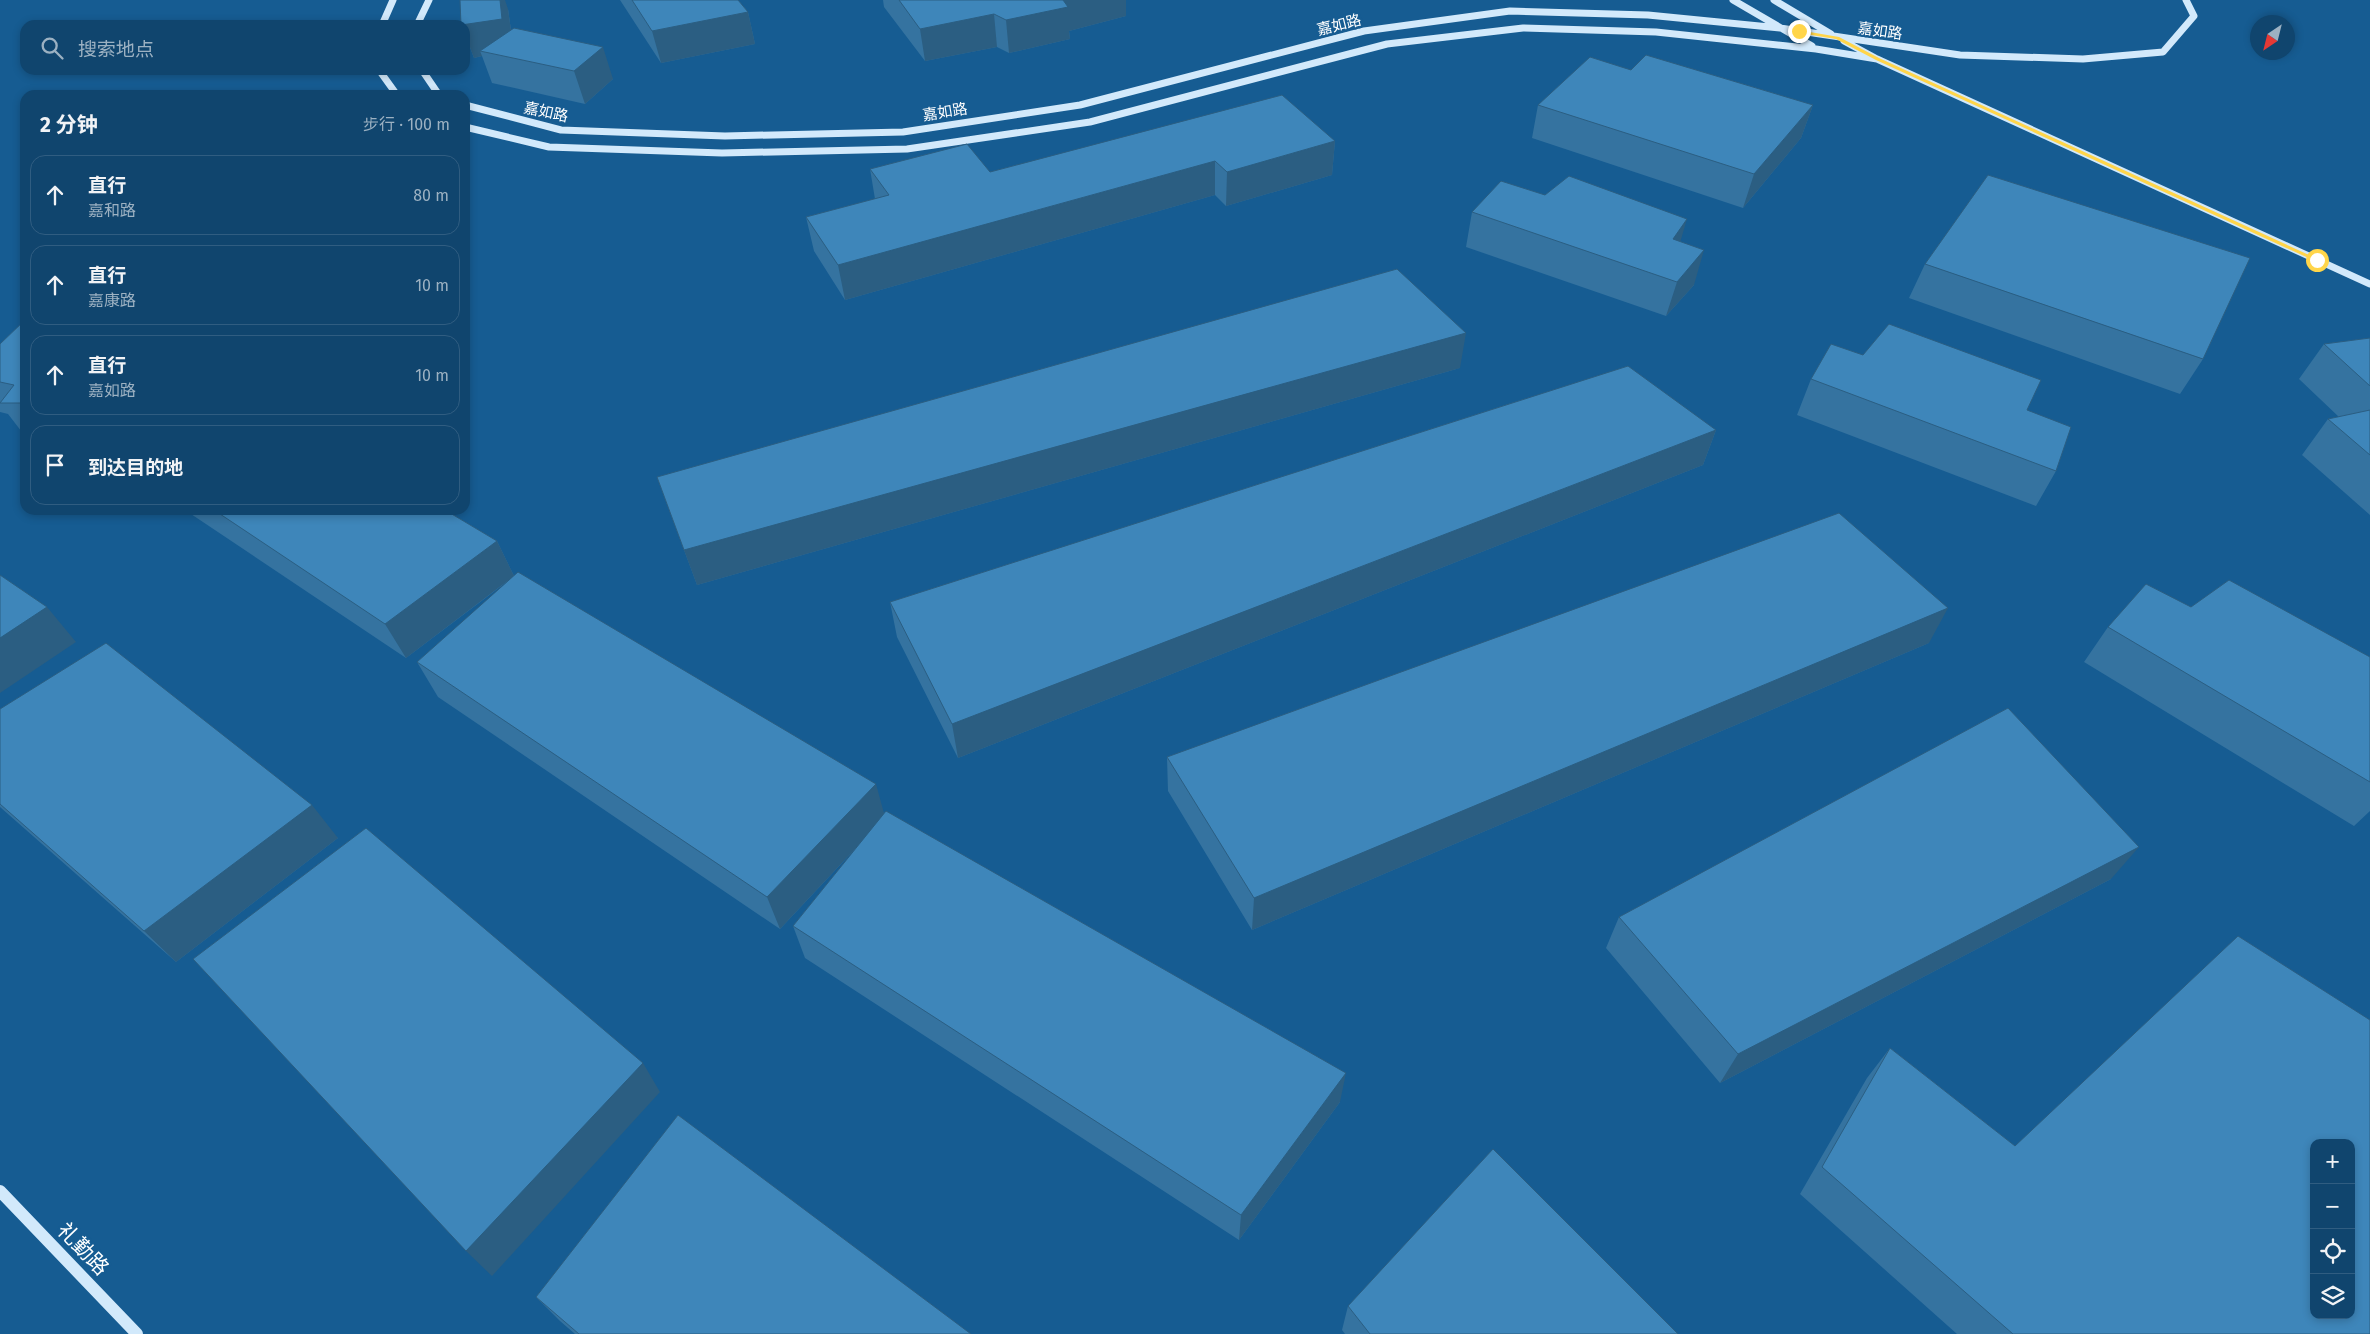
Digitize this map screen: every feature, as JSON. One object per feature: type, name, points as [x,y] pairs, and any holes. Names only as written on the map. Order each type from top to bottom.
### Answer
[{"type":"street","points":[[384,20],[394,0]]},
{"type":"street","points":[[419,20],[428,0]]},
{"type":"street","points":[[1733,0],[1816,49]]},
{"type":"street","points":[[1774,0],[1837,38],[1878,59],[2370,284]]},
{"type":"street","name":"嘉如路","points":[[470,106],[560,130],[725,136],[903,132],[1080,105],[1364,31],[1510,11],[1648,15],[1780,28],[1960,55],[2083,59],[2163,52],[2194,16],[2186,0]]},
{"type":"street","name":"嘉如路","points":[[470,128],[549,147],[722,153],[907,150],[1090,122],[1387,44],[1523,28],[1656,32],[1816,49],[1878,59]]},
{"type":"street","points":[[383,75],[393,90]]},
{"type":"street","points":[[425,75],[436,90]]},
{"type":"street","name":"礼勤路","points":[[0,1192],[137,1334]]},
{"type":"building","points":[[460,0],[500,0],[502,19],[470,24],[470,20],[461,20]]},
{"type":"building","points":[[632,0],[738,0],[748,12],[652,31]]},
{"type":"building","points":[[899,0],[1063,0],[1068,7],[1006,20],[994,14],[920,29]]},
{"type":"building","points":[[514,28],[603,47],[574,71],[480,51]]},
{"type":"building","points":[[1646,55],[1813,105],[1754,174],[1538,105],[1590,57],[1631,70]]},
{"type":"building","points":[[1282,95],[1335,141],[1227,172],[1215,161],[838,265],[806,217],[889,195],[870,169],[967,144],[990,172]]},
{"type":"building","points":[[1988,175],[2250,258],[2203,359],[1925,264]]},
{"type":"building","points":[[1569,176],[1687,219],[1673,239],[1704,250],[1677,282],[1472,212],[1501,181],[1545,195]]},
{"type":"building","points":[[1397,269],[1466,333],[684,550],[657,477]]},
{"type":"building","points":[[1889,324],[2041,380],[2027,410],[2071,427],[2056,471],[1811,379],[1831,344],[1863,355]]},
{"type":"building","points":[[20,325],[20,403],[0,403],[14,385],[0,382],[0,344]]},
{"type":"building","points":[[2370,338],[2370,386],[2324,344]]},
{"type":"building","points":[[1628,366],[1716,430],[952,724],[890,602]]},
{"type":"building","points":[[2370,410],[2370,455],[2328,419]]},
{"type":"building","points":[[1839,513],[1948,608],[1254,898],[1167,757]]},
{"type":"building","points":[[222,515],[453,515],[497,541],[385,624]]},
{"type":"building","points":[[518,572],[876,784],[767,897],[417,662]]},
{"type":"building","points":[[0,575],[47,607],[0,638]]},
{"type":"building","points":[[2229,580],[2370,657],[2370,782],[2108,627],[2146,584],[2191,607]]},
{"type":"building","points":[[106,643],[312,805],[144,931],[0,804],[0,709]]},
{"type":"building","points":[[2008,708],[2139,847],[1738,1054],[1619,917]]},
{"type":"building","points":[[886,811],[1346,1073],[1241,1215],[793,926]]},
{"type":"building","points":[[366,828],[643,1063],[466,1251],[193,959]]},
{"type":"building","points":[[2238,936],[2370,1020],[2370,1334],[2013,1334],[1822,1167],[1890,1048],[2015,1146]]},
{"type":"building","points":[[678,1115],[971,1334],[579,1334],[536,1297]]},
{"type":"building","points":[[1493,1149],[1678,1334],[1370,1334],[1348,1306]]},
{"type":"route","points":[[1799,31],[1837,38],[1878,59],[2317,260]]}]
